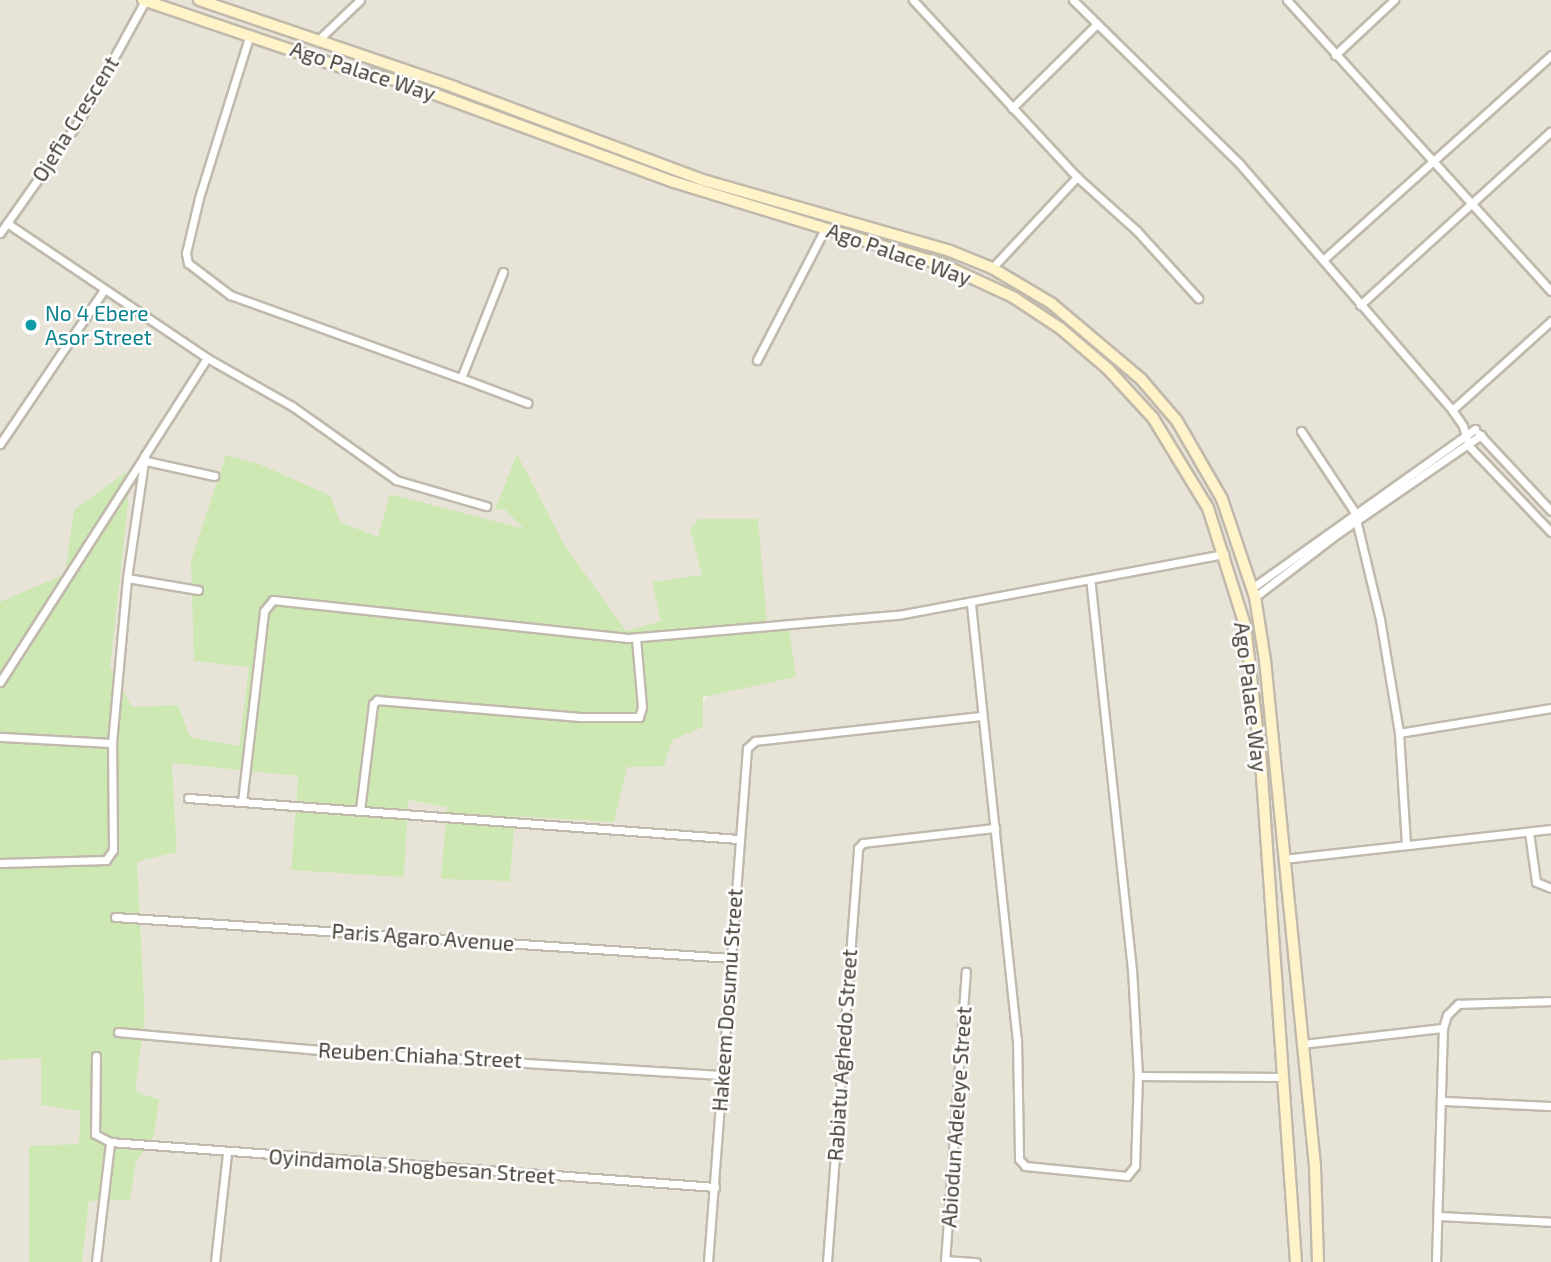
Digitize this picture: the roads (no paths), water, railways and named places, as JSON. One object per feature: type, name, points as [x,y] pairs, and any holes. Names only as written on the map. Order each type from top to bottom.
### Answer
[{"type":"main road","name":"Ago Palace Way","points":[[144,0],[434,93],[674,182],[944,265],[1013,298],[1060,328],[1108,369],[1153,418],[1208,508],[1225,554],[1250,661],[1293,1190],[1296,1262]]},
{"type":"main road","name":"Ago Palace Way","points":[[200,0],[316,42],[454,87],[703,180],[950,251],[992,268],[1078,322],[1123,360],[1177,421],[1222,499],[1253,593],[1265,660],[1315,1174],[1318,1262]]},
{"type":"main road","points":[[1291,1170],[1315,1174]]},
{"type":"main road","points":[[1293,1190],[1316,1195]]},
{"type":"street","name":"Ojefia Crescent","points":[[0,233],[79,121],[144,0]]},
{"type":"street","points":[[316,42],[360,0]]},
{"type":"street","points":[[913,0],[1077,177],[1137,231],[1198,298]]},
{"type":"street","points":[[1073,0],[1239,163],[1324,259],[1464,426],[1478,432],[1551,511]]},
{"type":"street","points":[[1287,0],[1551,290]]},
{"type":"street","points":[[1335,55],[1394,0]]},
{"type":"street","points":[[1013,108],[1096,25]]},
{"type":"street","points":[[250,34],[199,198],[186,253],[188,263],[230,295],[527,403]]},
{"type":"street","points":[[1324,259],[1551,55]]},
{"type":"street","points":[[1360,305],[1551,131]]},
{"type":"street","points":[[992,268],[1077,177]]},
{"type":"street","points":[[7,223],[207,358],[292,407],[405,485],[486,506]]},
{"type":"street","points":[[757,360],[825,229]]},
{"type":"street","points":[[461,378],[503,272]]},
{"type":"street","points":[[0,444],[104,290]]},
{"type":"street","points":[[1452,410],[1551,321]]},
{"type":"street","points":[[0,682],[146,458],[207,358]]},
{"type":"street","points":[[1464,426],[1469,446],[1551,532]]},
{"type":"street","points":[[1301,431],[1354,511],[1380,619],[1399,733],[1406,845]]},
{"type":"street","points":[[1253,593],[1354,511],[1478,432]]},
{"type":"street","points":[[1253,593],[1469,446],[1478,432]]},
{"type":"street","points":[[146,458],[214,476]]},
{"type":"street","points":[[0,863],[106,860],[113,850],[112,743],[127,578],[146,458]]},
{"type":"street","points":[[242,802],[264,611],[273,600],[636,638],[971,604],[1225,554]]},
{"type":"street","points":[[127,578],[198,590]]},
{"type":"street","points":[[971,604],[1017,1039],[1019,1159],[1025,1166],[1133,1173],[1138,1076],[1132,970],[1090,579]]},
{"type":"street","points":[[360,810],[373,704],[377,700],[580,717],[639,717],[642,707],[636,638]]},
{"type":"street","points":[[1399,733],[1551,708]]},
{"type":"street","name":"Hakeem Dosumu Street","points":[[708,1262],[747,748],[755,741],[981,716]]},
{"type":"street","points":[[0,737],[112,743]]},
{"type":"street","points":[[188,798],[738,839]]},
{"type":"street","name":"Rabiatu Aghedo Street","points":[[827,1262],[858,848],[863,843],[995,828]]},
{"type":"street","points":[[1283,859],[1551,829]]},
{"type":"street","points":[[1529,832],[1536,882],[1551,888]]},
{"type":"street","name":"Paris Agaro Avenue","points":[[115,917],[731,958]]},
{"type":"street","name":"Abiodun Adeleye Street","points":[[945,1261],[966,972]]},
{"type":"street","points":[[1436,1262],[1443,1101],[1443,1028],[1458,1004],[1551,1000]]},
{"type":"street","points":[[1302,1044],[1443,1028]]},
{"type":"street","name":"Reuben Chiaha Street","points":[[118,1032],[330,1051],[721,1074]]},
{"type":"street","points":[[96,1056],[96,1133],[110,1142],[96,1262]]},
{"type":"street","points":[[1138,1076],[1284,1077]]},
{"type":"street","points":[[1443,1101],[1551,1106]]},
{"type":"street","name":"Oyindamola Shogbesan Street","points":[[110,1142],[228,1153],[715,1187]]},
{"type":"street","points":[[215,1262],[228,1153]]},
{"type":"street","points":[[1438,1216],[1551,1222]]},
{"type":"street","points":[[945,1261],[976,1262]]},
{"type":"place","name":"No 4 Ebere Asor Street","points":[[31,325]]}]
